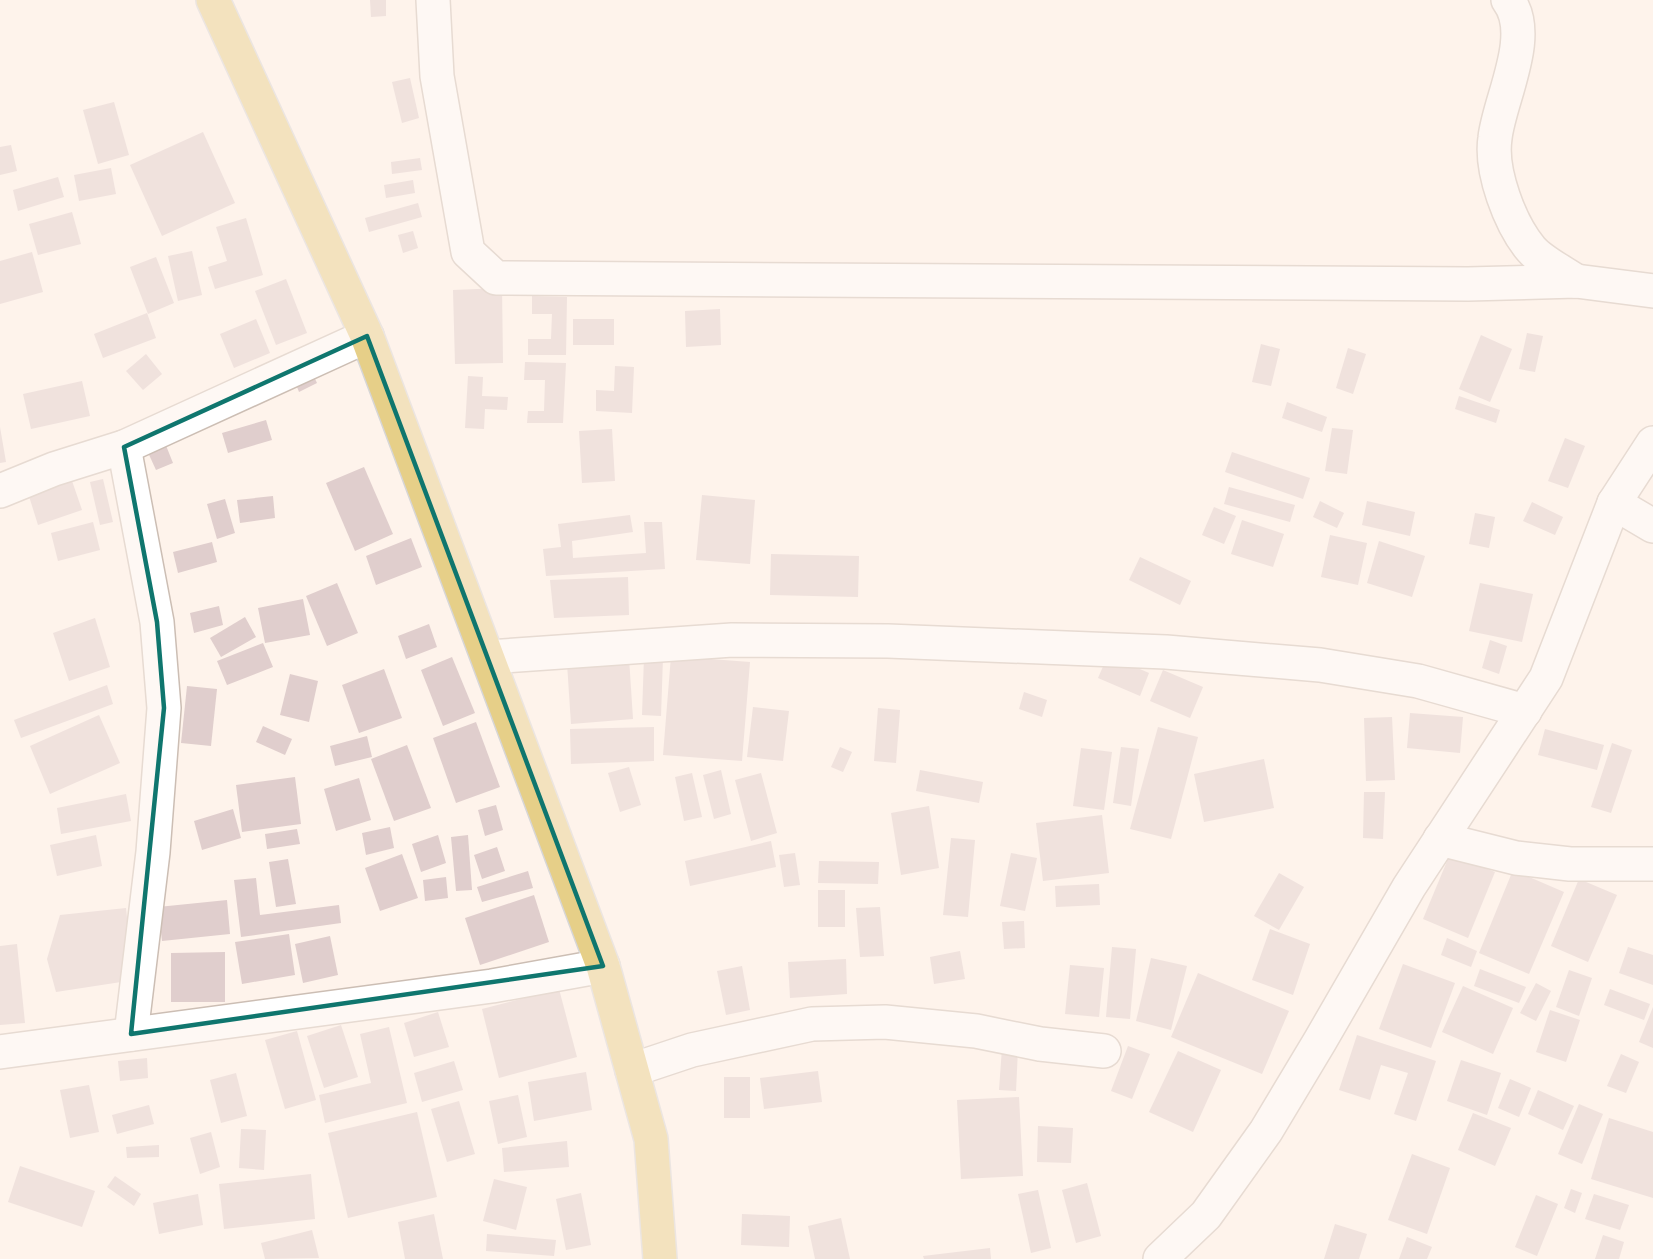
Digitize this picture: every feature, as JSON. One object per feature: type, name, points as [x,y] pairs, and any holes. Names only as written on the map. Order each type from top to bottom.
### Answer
[{"type":"main road","points":[[213,0],[367,336],[603,966],[651,1139],[660,1259]]},
{"type":"street","points":[[433,0],[437,76],[468,252],[496,278],[1468,284],[1576,281],[1653,291]]},
{"type":"street","points":[[1508,0],[1516,18],[1516,51],[1494,138],[1496,167],[1506,208],[1532,250],[1576,281]]},
{"type":"street","points":[[0,491],[54,469],[124,447],[367,336]]},
{"type":"street","points":[[1160,1259],[1206,1215],[1266,1131],[1409,887],[1546,678],[1614,503],[1653,443]]},
{"type":"street","points":[[124,447],[157,622],[164,708],[153,852],[131,1034]]},
{"type":"street","points":[[1614,503],[1653,526]]},
{"type":"street","points":[[488,657],[732,640],[888,641],[1166,652],[1320,664],[1418,681],[1525,711]]},
{"type":"street","points":[[1440,839],[1516,858],[1570,864],[1653,864]]},
{"type":"street","points":[[0,1052],[492,986],[603,966]]},
{"type":"street","points":[[632,1070],[692,1050],[812,1024],[885,1022],[976,1031],[1040,1044],[1104,1051]]},
{"type":"highlighted area","points":[[367,336],[603,966],[131,1034],[164,708],[157,622],[124,447]]},
{"type":"building","points":[[370,0],[386,0],[386,16],[371,17]]},
{"type":"building","points":[[410,78],[419,118],[402,123],[392,82]]},
{"type":"building","points":[[114,102],[129,155],[98,164],[83,110]]},
{"type":"building","points":[[203,132],[235,203],[162,236],[130,165]]},
{"type":"building","points":[[11,145],[17,171],[0,175],[0,147]]},
{"type":"building","points":[[420,158],[422,170],[392,174],[391,162]]},
{"type":"building","points":[[111,168],[116,194],[79,201],[74,175]]},
{"type":"building","points":[[58,177],[64,197],[18,211],[13,190]]},
{"type":"building","points":[[413,180],[415,193],[386,198],[384,185]]},
{"type":"building","points":[[418,203],[422,217],[369,232],[365,218]]},
{"type":"building","points":[[72,212],[81,244],[38,255],[29,224]]},
{"type":"building","points":[[246,218],[263,275],[215,289],[208,267],[227,261],[216,227]]},
{"type":"building","points":[[413,231],[418,248],[403,253],[398,235]]},
{"type":"building","points":[[192,251],[202,295],[178,301],[168,256]]},
{"type":"building","points":[[32,252],[43,292],[0,304],[0,261]]},
{"type":"building","points":[[156,257],[174,303],[148,314],[130,267]]},
{"type":"building","points":[[286,279],[307,333],[276,345],[255,291]]},
{"type":"building","points":[[502,288],[503,363],[455,364],[453,290]]},
{"type":"building","points":[[532,296],[567,297],[566,355],[528,355],[528,339],[551,339],[552,314],[532,314]]},
{"type":"building","points":[[720,309],[721,345],[686,347],[685,311]]},
{"type":"building","points":[[147,313],[156,338],[103,358],[94,334]]},
{"type":"building","points":[[256,319],[270,353],[234,368],[220,334]]},
{"type":"building","points":[[573,319],[614,319],[614,345],[573,345]]},
{"type":"building","points":[[1527,333],[1543,336],[1535,372],[1519,369]]},
{"type":"building","points":[[1481,335],[1512,349],[1490,402],[1459,389]]},
{"type":"building","points":[[1261,344],[1280,349],[1271,386],[1252,382]]},
{"type":"building","points":[[1348,348],[1366,354],[1353,394],[1336,388]]},
{"type":"building","points":[[146,354],[162,374],[143,390],[126,371]]},
{"type":"building","points":[[525,362],[566,363],[563,423],[527,423],[528,411],[544,411],[545,380],[524,380]]},
{"type":"building","points":[[309,366],[317,383],[299,392],[292,374]]},
{"type":"building","points":[[615,366],[634,367],[632,413],[596,411],[596,390],[614,391]]},
{"type":"building","points":[[468,376],[483,377],[482,396],[508,397],[507,410],[485,409],[484,429],[465,428]]},
{"type":"building","points":[[82,381],[90,416],[31,429],[23,394]]},
{"type":"building","points":[[1459,396],[1500,410],[1496,423],[1455,409]]},
{"type":"building","points":[[1287,402],[1327,417],[1322,432],[1282,418]]},
{"type":"building","points":[[266,420],[272,440],[228,453],[222,433]]},
{"type":"building","points":[[0,427],[6,462],[0,463]]},
{"type":"building","points":[[1332,428],[1353,430],[1347,474],[1325,471]]},
{"type":"building","points":[[612,429],[615,481],[582,483],[579,431]]},
{"type":"building","points":[[163,438],[173,463],[156,470],[145,446]]},
{"type":"building","points":[[1565,438],[1585,446],[1568,488],[1548,481]]},
{"type":"building","points":[[1232,452],[1310,478],[1303,499],[1225,472]]},
{"type":"building","points":[[364,467],[393,534],[355,551],[326,483]]},
{"type":"building","points":[[71,478],[82,510],[38,525],[28,493]]},
{"type":"building","points":[[103,479],[113,522],[100,525],[90,482]]},
{"type":"building","points":[[1229,487],[1295,505],[1290,522],[1224,504]]},
{"type":"building","points":[[702,495],[755,500],[750,564],[696,560]]},
{"type":"building","points":[[273,496],[275,518],[240,523],[237,500]]},
{"type":"building","points":[[225,499],[235,533],[217,539],[207,504]]},
{"type":"building","points":[[1320,501],[1344,513],[1337,528],[1313,517]]},
{"type":"building","points":[[1367,501],[1415,512],[1410,536],[1362,525]]},
{"type":"building","points":[[1532,502],[1563,517],[1555,535],[1523,521]]},
{"type":"building","points":[[1214,507],[1236,516],[1224,544],[1202,535]]},
{"type":"building","points":[[1475,513],[1495,517],[1489,548],[1469,544]]},
{"type":"building","points":[[630,515],[633,532],[572,541],[573,558],[646,553],[644,522],[662,522],[665,569],[546,576],[543,549],[561,547],[558,524]]},
{"type":"building","points":[[1242,520],[1284,534],[1273,567],[1231,554]]},
{"type":"building","points":[[93,522],[100,550],[58,561],[51,533]]},
{"type":"building","points":[[1330,535],[1367,543],[1358,585],[1321,577]]},
{"type":"building","points":[[411,538],[422,567],[376,585],[366,556]]},
{"type":"building","points":[[1379,541],[1425,556],[1412,597],[1367,583]]},
{"type":"building","points":[[212,542],[217,562],[178,573],[173,552]]},
{"type":"building","points":[[771,554],[859,556],[858,597],[770,595]]},
{"type":"building","points":[[1140,557],[1191,581],[1180,605],[1129,580]]},
{"type":"building","points":[[628,577],[629,615],[554,618],[550,580]]},
{"type":"building","points":[[337,583],[358,633],[327,646],[306,596]]},
{"type":"building","points":[[1480,583],[1533,594],[1522,642],[1469,631]]},
{"type":"building","points":[[303,599],[310,635],[265,643],[258,608]]},
{"type":"building","points":[[219,606],[223,625],[194,633],[190,613]]},
{"type":"building","points":[[245,617],[256,637],[221,657],[210,638]]},
{"type":"building","points":[[95,618],[110,667],[69,681],[53,633]]},
{"type":"building","points":[[429,624],[437,647],[406,659],[398,636]]},
{"type":"building","points":[[1490,640],[1507,646],[1499,674],[1482,668]]},
{"type":"building","points":[[263,643],[273,667],[227,685],[217,661]]},
{"type":"building","points":[[1108,655],[1149,673],[1140,696],[1098,678]]},
{"type":"building","points":[[671,656],[750,662],[742,761],[663,755]]},
{"type":"building","points":[[452,657],[475,713],[443,726],[421,670]]},
{"type":"building","points":[[644,657],[663,657],[661,716],[642,715]]},
{"type":"building","points":[[629,658],[633,719],[571,724],[567,663]]},
{"type":"building","points":[[384,669],[402,718],[359,733],[342,685]]},
{"type":"building","points":[[1163,670],[1203,687],[1190,718],[1150,701]]},
{"type":"building","points":[[290,674],[318,681],[309,722],[280,715]]},
{"type":"building","points":[[107,685],[113,704],[21,738],[14,720]]},
{"type":"building","points":[[187,686],[217,689],[211,746],[181,743]]},
{"type":"building","points":[[1024,692],[1047,700],[1042,717],[1019,709]]},
{"type":"building","points":[[753,707],[789,711],[783,761],[747,757]]},
{"type":"building","points":[[878,708],[900,710],[896,763],[874,761]]},
{"type":"building","points":[[1410,713],[1463,717],[1460,753],[1407,748]]},
{"type":"building","points":[[99,715],[120,763],[50,794],[30,746]]},
{"type":"building","points":[[1392,717],[1395,780],[1366,781],[1364,718]]},
{"type":"building","points":[[476,722],[500,787],[456,803],[433,738]]},
{"type":"building","points":[[263,726],[292,739],[285,755],[256,742]]},
{"type":"building","points":[[654,727],[654,761],[571,764],[570,729]]},
{"type":"building","points":[[1158,727],[1198,737],[1171,839],[1130,829]]},
{"type":"building","points":[[1545,729],[1604,745],[1597,770],[1538,755]]},
{"type":"building","points":[[367,736],[372,757],[335,766],[330,746]]},
{"type":"building","points":[[1612,743],[1632,750],[1611,813],[1591,807]]},
{"type":"building","points":[[407,745],[431,808],[394,821],[371,759]]},
{"type":"building","points":[[840,747],[852,752],[843,772],[831,767]]},
{"type":"building","points":[[1121,747],[1139,749],[1131,806],[1113,803]]},
{"type":"building","points":[[1081,748],[1112,752],[1104,810],[1073,806]]},
{"type":"building","points":[[1264,759],[1274,808],[1204,822],[1194,774]]},
{"type":"building","points":[[629,767],[641,805],[620,812],[608,773]]},
{"type":"building","points":[[721,770],[731,814],[714,819],[703,775]]},
{"type":"building","points":[[920,770],[983,782],[979,803],[916,791]]},
{"type":"building","points":[[692,773],[702,817],[684,821],[675,777]]},
{"type":"building","points":[[761,773],[777,833],[751,841],[735,780]]},
{"type":"building","points":[[295,777],[301,824],[242,832],[236,785]]},
{"type":"building","points":[[359,778],[371,820],[336,831],[324,789]]},
{"type":"building","points":[[1364,792],[1385,792],[1383,839],[1363,838]]},
{"type":"building","points":[[126,794],[131,821],[61,834],[57,808]]},
{"type":"building","points":[[496,805],[503,830],[485,836],[478,810]]},
{"type":"building","points":[[929,806],[939,868],[901,875],[891,813]]},
{"type":"building","points":[[233,809],[241,838],[202,850],[194,821]]},
{"type":"building","points":[[1102,815],[1109,873],[1043,881],[1036,823]]},
{"type":"building","points":[[390,827],[394,848],[366,855],[362,833]]},
{"type":"building","points":[[297,829],[300,844],[267,849],[265,834]]},
{"type":"building","points":[[96,835],[102,866],[57,876],[50,845]]},
{"type":"building","points":[[438,835],[446,863],[421,872],[412,844]]},
{"type":"building","points":[[468,835],[472,890],[456,891],[451,837]]},
{"type":"building","points":[[951,838],[975,840],[968,917],[943,915]]},
{"type":"building","points":[[771,841],[776,867],[690,886],[685,861]]},
{"type":"building","points":[[497,847],[505,871],[482,879],[474,855]]},
{"type":"building","points":[[795,853],[800,885],[784,887],[779,855]]},
{"type":"building","points":[[1011,853],[1037,858],[1025,911],[1000,906]]},
{"type":"building","points":[[402,854],[418,898],[380,911],[365,868]]},
{"type":"building","points":[[1450,854],[1495,872],[1468,938],[1423,919]]},
{"type":"building","points":[[288,859],[296,904],[276,907],[269,862]]},
{"type":"building","points":[[819,861],[879,862],[878,884],[818,883]]},
{"type":"building","points":[[1513,870],[1564,892],[1529,974],[1479,953]]},
{"type":"building","points":[[528,871],[533,888],[482,902],[477,887]]},
{"type":"building","points":[[1279,873],[1304,887],[1279,930],[1254,916]]},
{"type":"building","points":[[446,877],[448,898],[425,901],[423,880]]},
{"type":"building","points":[[256,878],[260,915],[339,905],[341,923],[241,937],[234,880]]},
{"type":"building","points":[[1579,879],[1617,895],[1588,962],[1551,946]]},
{"type":"building","points":[[1099,884],[1100,905],[1056,907],[1055,886]]},
{"type":"building","points":[[818,890],[845,890],[845,927],[818,927]]},
{"type":"building","points":[[534,895],[549,942],[480,965],[465,918]]},
{"type":"building","points":[[227,900],[230,934],[162,941],[158,907]]},
{"type":"building","points":[[880,907],[884,956],[860,957],[856,908]]},
{"type":"building","points":[[126,908],[132,964],[121,982],[56,992],[47,959],[60,915]]},
{"type":"building","points":[[1024,921],[1025,948],[1004,949],[1002,922]]},
{"type":"building","points":[[1270,929],[1310,944],[1293,995],[1252,980]]},
{"type":"building","points":[[289,934],[295,975],[242,984],[235,942]]},
{"type":"building","points":[[330,936],[338,975],[303,983],[295,944]]},
{"type":"building","points":[[1447,938],[1477,951],[1471,967],[1441,955]]},
{"type":"building","points":[[17,944],[25,1023],[0,1025],[0,946]]},
{"type":"building","points":[[1112,947],[1136,949],[1130,1019],[1106,1017]]},
{"type":"building","points":[[1628,947],[1653,955],[1653,985],[1619,973]]},
{"type":"building","points":[[960,951],[965,979],[934,984],[930,957]]},
{"type":"building","points":[[225,952],[225,1002],[171,1002],[171,953]]},
{"type":"building","points":[[1151,958],[1187,966],[1171,1030],[1136,1021]]},
{"type":"building","points":[[846,959],[847,994],[790,998],[788,962]]},
{"type":"building","points":[[1403,964],[1455,983],[1431,1048],[1379,1029]]},
{"type":"building","points":[[1070,965],[1104,968],[1099,1017],[1065,1014]]},
{"type":"building","points":[[742,966],[750,1010],[726,1015],[717,971]]},
{"type":"building","points":[[1480,969],[1526,987],[1519,1003],[1474,986]]},
{"type":"building","points":[[1569,970],[1592,978],[1579,1016],[1556,1007]]},
{"type":"building","points":[[1198,973],[1289,1011],[1262,1074],[1171,1037]]},
{"type":"building","points":[[1536,983],[1551,991],[1536,1021],[1520,1013]]},
{"type":"building","points":[[1463,986],[1513,1008],[1493,1054],[1442,1032]]},
{"type":"building","points":[[559,989],[577,1057],[499,1078],[482,1009]]},
{"type":"building","points":[[1610,989],[1650,1004],[1644,1020],[1604,1005]]},
{"type":"building","points":[[1653,1007],[1653,1048],[1639,1042]]},
{"type":"building","points":[[1550,1010],[1580,1020],[1566,1062],[1536,1052]]},
{"type":"building","points":[[438,1012],[449,1047],[414,1057],[404,1023]]},
{"type":"building","points":[[341,1025],[358,1077],[324,1088],[307,1036]]},
{"type":"building","points":[[389,1027],[407,1103],[325,1123],[319,1095],[371,1083],[360,1034]]},
{"type":"building","points":[[297,1031],[316,1100],[285,1109],[265,1040]]},
{"type":"building","points":[[1357,1035],[1436,1061],[1416,1121],[1394,1114],[1408,1073],[1381,1065],[1370,1100],[1339,1090]]},
{"type":"building","points":[[1128,1046],[1150,1054],[1132,1099],[1111,1091]]},
{"type":"building","points":[[1002,1048],[1018,1049],[1016,1091],[999,1090]]},
{"type":"building","points":[[1178,1051],[1221,1070],[1193,1132],[1149,1112]]},
{"type":"building","points":[[1621,1054],[1639,1062],[1626,1093],[1607,1086]]},
{"type":"building","points":[[147,1058],[148,1078],[120,1081],[118,1061]]},
{"type":"building","points":[[1461,1060],[1501,1073],[1487,1115],[1447,1101]]},
{"type":"building","points":[[454,1061],[463,1090],[422,1102],[414,1073]]},
{"type":"building","points":[[818,1071],[822,1102],[764,1109],[760,1078]]},
{"type":"building","points":[[586,1072],[592,1110],[534,1121],[528,1082]]},
{"type":"building","points":[[236,1073],[247,1116],[221,1123],[210,1080]]},
{"type":"building","points":[[724,1077],[750,1077],[750,1118],[724,1118]]},
{"type":"building","points":[[1510,1079],[1531,1088],[1519,1117],[1498,1108]]},
{"type":"building","points":[[89,1085],[99,1132],[70,1138],[60,1090]]},
{"type":"building","points":[[1538,1090],[1574,1106],[1563,1130],[1528,1114]]},
{"type":"building","points":[[518,1095],[527,1137],[498,1144],[489,1101]]},
{"type":"building","points":[[1019,1097],[1023,1176],[961,1179],[957,1100]]},
{"type":"building","points":[[459,1101],[475,1154],[447,1162],[431,1109]]},
{"type":"building","points":[[1579,1104],[1603,1114],[1582,1164],[1558,1154]]},
{"type":"building","points":[[149,1105],[154,1124],[117,1134],[112,1115]]},
{"type":"building","points":[[417,1112],[437,1197],[348,1218],[328,1133]]},
{"type":"building","points":[[1473,1113],[1511,1128],[1495,1166],[1458,1150]]},
{"type":"building","points":[[1609,1118],[1653,1132],[1653,1198],[1591,1179]]},
{"type":"building","points":[[1038,1126],[1073,1128],[1071,1163],[1037,1162]]},
{"type":"building","points":[[241,1129],[266,1130],[264,1170],[239,1168]]},
{"type":"building","points":[[211,1132],[220,1167],[200,1174],[190,1138]]},
{"type":"building","points":[[567,1141],[569,1167],[504,1172],[502,1148]]},
{"type":"building","points":[[159,1145],[159,1157],[127,1158],[126,1147]]},
{"type":"building","points":[[1412,1154],[1450,1168],[1427,1234],[1388,1220]]},
{"type":"building","points":[[20,1166],[95,1191],[82,1227],[8,1202]]},
{"type":"building","points":[[311,1174],[315,1219],[224,1229],[219,1184]]},
{"type":"building","points":[[115,1176],[141,1194],[134,1206],[107,1187]]},
{"type":"building","points":[[494,1179],[527,1187],[516,1230],[483,1221]]},
{"type":"building","points":[[1087,1183],[1101,1236],[1076,1243],[1062,1190]]},
{"type":"building","points":[[1571,1189],[1582,1193],[1575,1213],[1564,1208]]},
{"type":"building","points":[[1038,1190],[1051,1248],[1031,1253],[1018,1194]]},
{"type":"building","points":[[581,1193],[591,1245],[566,1250],[556,1199]]},
{"type":"building","points":[[198,1194],[203,1225],[159,1234],[153,1203]]},
{"type":"building","points":[[1594,1194],[1629,1205],[1620,1230],[1585,1219]]},
{"type":"building","points":[[1536,1195],[1558,1204],[1537,1256],[1515,1247]]},
{"type":"building","points":[[434,1214],[443,1259],[405,1259],[398,1222]]},
{"type":"building","points":[[742,1214],[790,1216],[789,1247],[741,1245]]},
{"type":"building","points":[[841,1218],[850,1259],[815,1259],[808,1226]]},
{"type":"building","points":[[1335,1224],[1367,1234],[1359,1259],[1324,1259]]},
{"type":"building","points":[[312,1230],[319,1258],[265,1259],[261,1243]]},
{"type":"building","points":[[487,1234],[556,1240],[554,1256],[486,1251]]},
{"type":"building","points":[[1603,1235],[1624,1242],[1619,1259],[1595,1259]]},
{"type":"building","points":[[1407,1237],[1432,1247],[1427,1259],[1399,1259]]},
{"type":"building","points":[[990,1248],[991,1259],[924,1259],[923,1256]]}]
